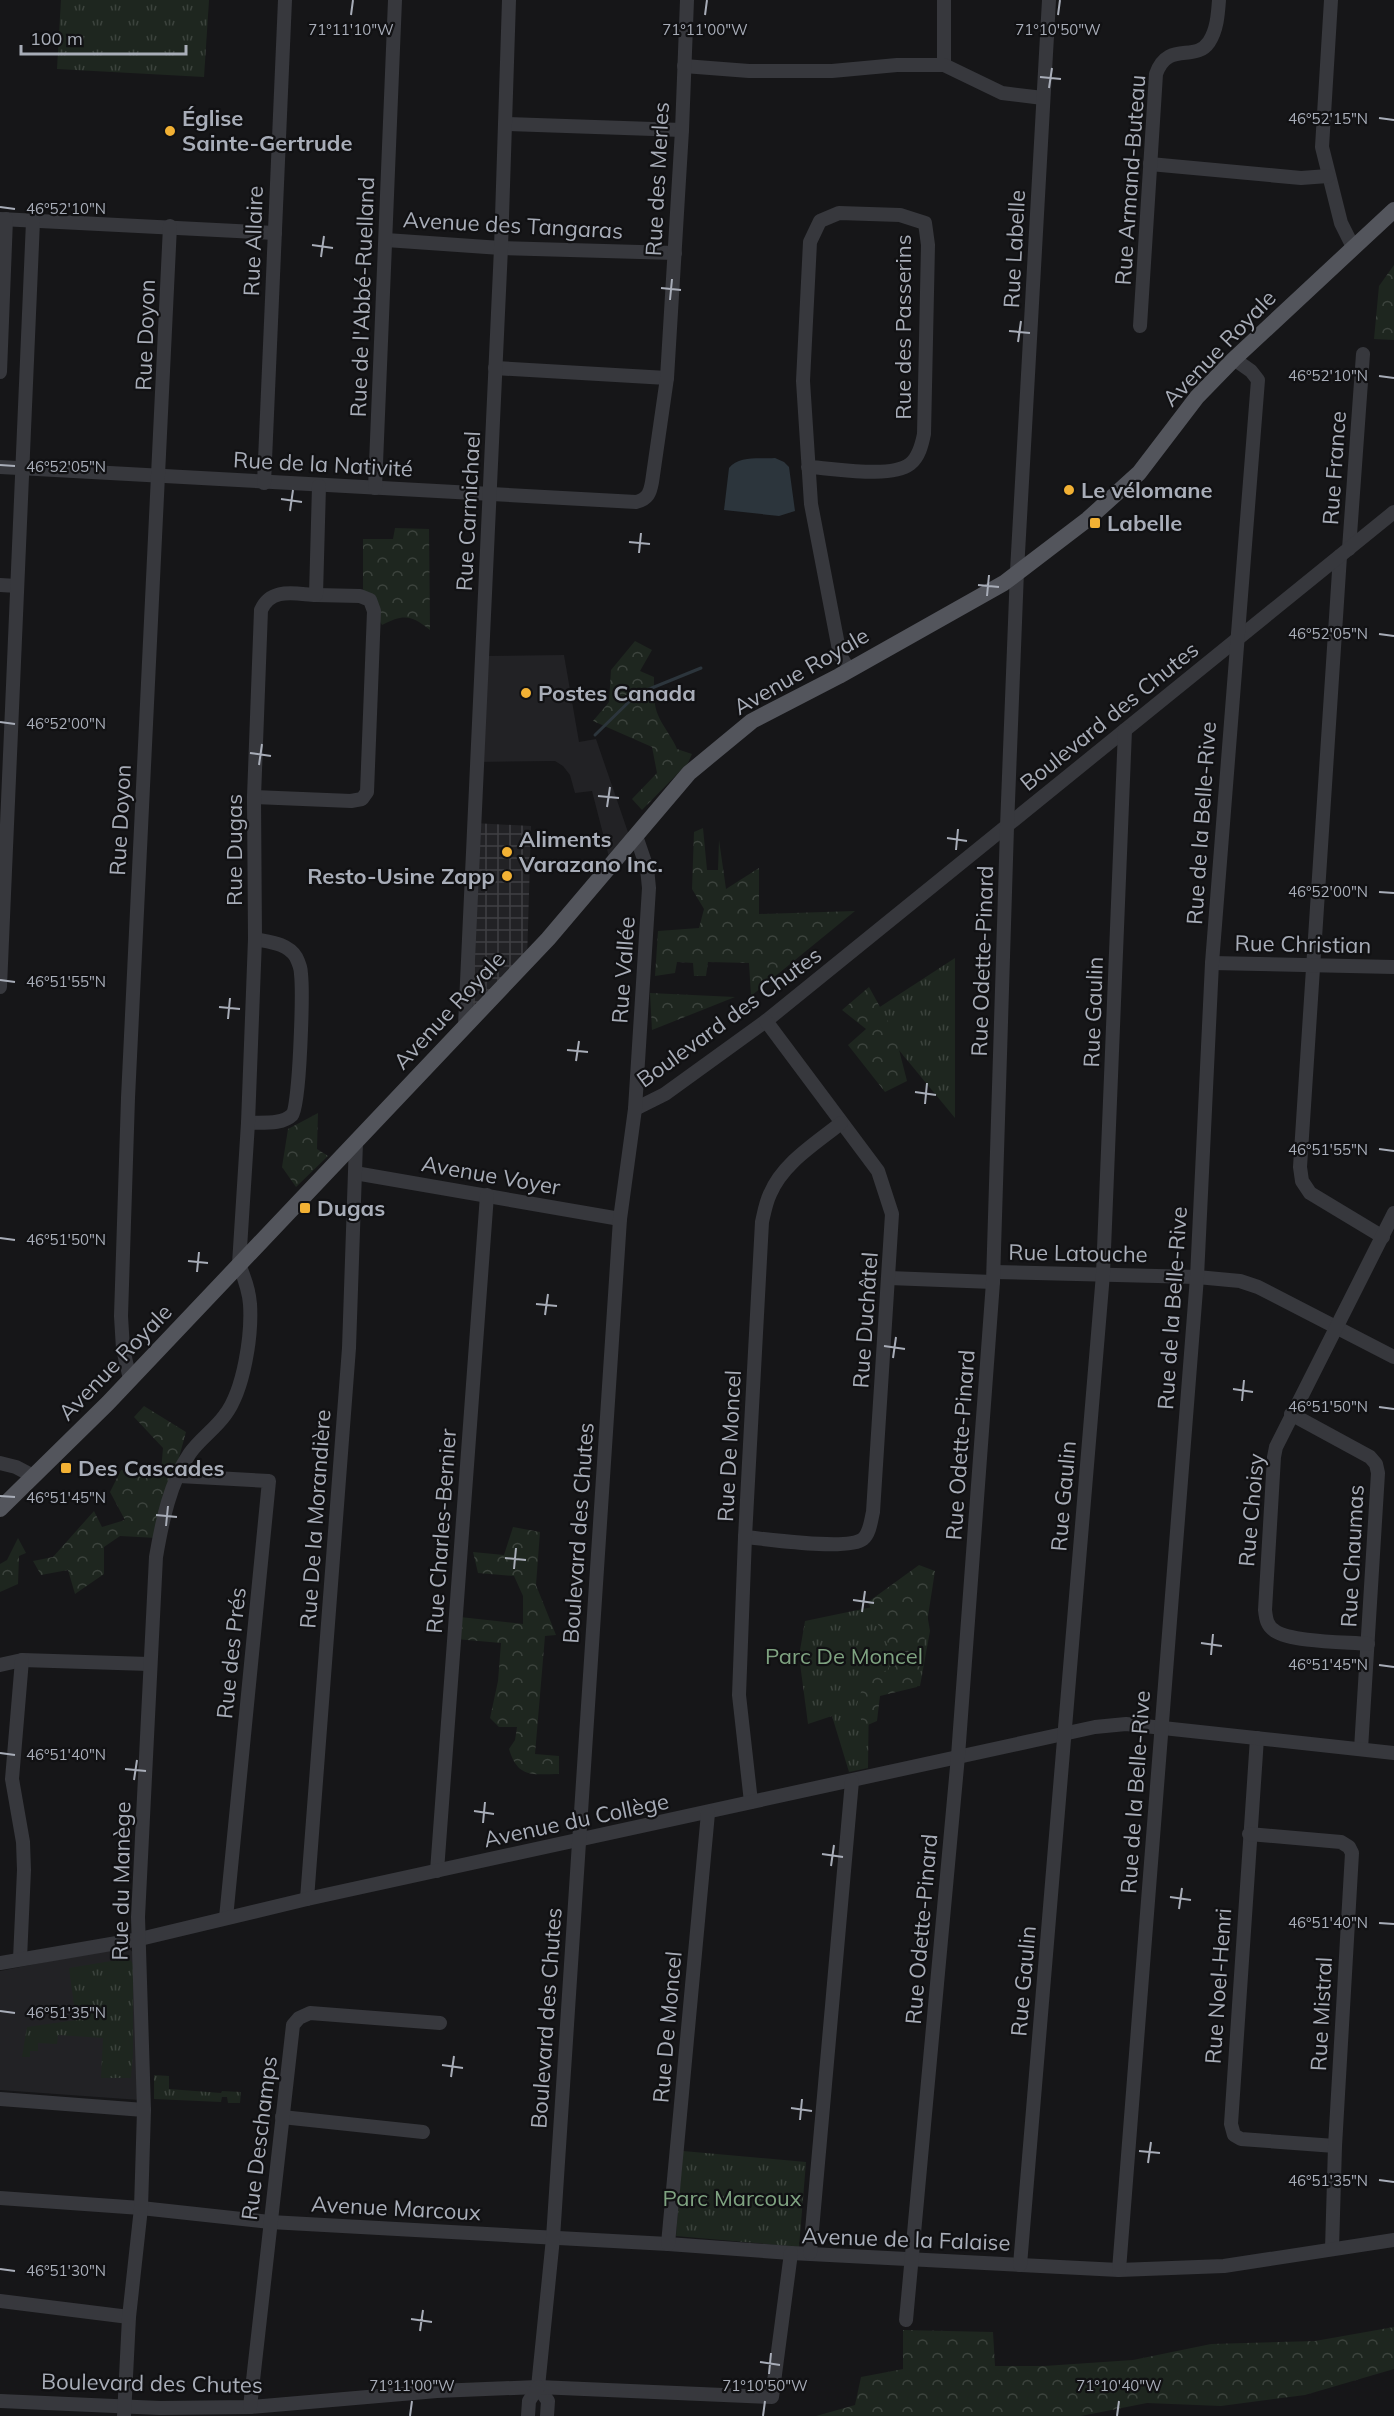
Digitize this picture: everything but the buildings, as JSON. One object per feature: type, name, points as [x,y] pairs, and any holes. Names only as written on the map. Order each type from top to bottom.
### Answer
[{"type":"main road","name":"Avenue Royale","points":[[0,1509],[130,1379],[548,939],[689,773],[752,721],[849,670],[1004,583],[1088,519],[1139,473],[1197,397],[1234,359],[1394,210]]},
{"type":"street","name":"Rue Allaire","points":[[264,483],[285,0]]},
{"type":"street","name":"Rue de l'Abbé-Ruelland","points":[[375,488],[395,0]]},
{"type":"street","name":"Rue Carmichael","points":[[465,1025],[501,248],[509,0]]},
{"type":"street","name":"Rue des Merles","points":[[644,500],[650,493],[667,378],[682,130],[687,0]]},
{"type":"street","points":[[944,0],[944,65]]},
{"type":"street","name":"Rue Labelle","points":[[1017,571],[1049,0]]},
{"type":"street","name":"Rue Armand-Buteau","points":[[1140,326],[1156,74],[1160,62],[1170,55],[1196,50],[1208,44],[1215,28],[1219,0]]},
{"type":"street","points":[[1331,0],[1322,147],[1341,223],[1353,247]]},
{"type":"street","points":[[684,66],[749,70],[832,71],[897,65],[944,65],[1002,93],[1043,98]]},
{"type":"street","points":[[505,124],[682,130]]},
{"type":"street","points":[[1150,164],[1301,178],[1328,176]]},
{"type":"street","name":"Rue des Passerins","points":[[808,467],[889,472],[911,464],[920,450],[924,434],[928,245],[925,223],[900,214],[839,213],[820,221],[810,242],[802,381],[808,467],[812,504],[840,655],[849,670]]},
{"type":"street","points":[[0,372],[3,219],[275,233]]},
{"type":"street","points":[[0,987],[33,221]]},
{"type":"street","name":"Rue Doyon","points":[[130,1379],[123,1349],[121,1316],[128,1109],[170,226]]},
{"type":"street","name":"Avenue des Tangaras","points":[[386,240],[501,248],[675,253]]},
{"type":"street","name":"Rue France","points":[[1363,354],[1344,552],[1300,1167],[1302,1180],[1310,1193],[1383,1237]]},
{"type":"street","name":"Rue de la Belle-Rive","points":[[1119,2270],[1197,1277],[1212,963],[1258,380],[1251,371],[1234,359]]},
{"type":"street","points":[[495,368],[667,378]]},
{"type":"street","name":"Rue de la Nativité","points":[[0,467],[319,486],[636,502],[644,500]]},
{"type":"street","points":[[254,797],[351,801],[362,800],[368,792],[374,611],[370,600],[360,596],[316,595],[319,486]]},
{"type":"street","name":"Boulevard des Chutes","points":[[0,2401],[124,2411],[250,2407],[437,2391],[538,2387],[553,2238],[620,1219],[635,1109],[664,1094],[766,1021],[1394,512]]},
{"type":"street","name":"Rue Odette-Pinard","points":[[906,2320],[958,1756],[994,1277],[1017,571]]},
{"type":"street","points":[[0,585],[17,586]]},
{"type":"street","name":"Rue Dugas","points":[[239,1264],[248,1123],[255,939],[254,797],[261,610],[265,599],[276,593],[316,595]]},
{"type":"street","name":"Rue Gaulin","points":[[1020,2265],[1103,1274],[1125,730]]},
{"type":"street","name":"Rue Vallée","points":[[635,1109],[649,888],[647,868],[636,836]]},
{"type":"street","points":[[248,1123],[282,1121],[290,1117],[296,1109],[300,1054],[301,973],[296,957],[286,947],[255,939]]},
{"type":"street","name":"Rue Christian","points":[[1212,963],[1394,967]]},
{"type":"street","name":"Rue Duchâtel","points":[[745,1537],[832,1544],[850,1543],[863,1539],[869,1529],[873,1512],[892,1214],[878,1171],[840,1124],[766,1021]]},
{"type":"street","name":"Rue De Moncel","points":[[751,1802],[739,1695],[762,1222],[769,1195],[780,1174],[840,1124]]},
{"type":"street","name":"Rue De la Morandière","points":[[307,1899],[349,1348],[356,1142]]},
{"type":"street","name":"Avenue Voyer","points":[[355,1173],[620,1219]]},
{"type":"street","name":"Rue Charles-Bernier","points":[[437,1871],[487,1195]]},
{"type":"street","name":"Rue Choisy","points":[[1368,1644],[1287,1636],[1274,1630],[1267,1623],[1265,1610],[1274,1457],[1291,1414],[1394,1214]]},
{"type":"street","name":"Rue du Manège","points":[[124,2411],[129,2317],[141,2208],[144,2110],[138,1917],[156,1557],[163,1518],[190,1453],[226,1414],[236,1394],[249,1334],[250,1304],[247,1284],[239,1264]]},
{"type":"street","name":"Rue Latouche","points":[[889,1278],[1103,1274],[1197,1277],[1240,1281],[1258,1287],[1394,1357]]},
{"type":"street","name":"Rue Chaumas","points":[[1291,1414],[1370,1457],[1376,1464],[1378,1473],[1361,1749]]},
{"type":"street","points":[[0,1463],[16,1467],[33,1476]]},
{"type":"street","name":"Rue des Prés","points":[[179,1476],[268,1481],[226,1918]]},
{"type":"street","points":[[20,1959],[23,1842],[12,1779],[22,1660]]},
{"type":"street","points":[[0,1665],[22,1660],[149,1664]]},
{"type":"street","name":"Avenue du Collège","points":[[0,1964],[140,1939],[307,1899],[1095,1727],[1126,1724],[1394,1753]]},
{"type":"street","name":"Rue Noel-Henri","points":[[1257,1738],[1231,2124],[1234,2135],[1241,2139],[1335,2146]]},
{"type":"street","points":[[810,2253],[852,1781]]},
{"type":"street","name":"Rue De Moncel","points":[[668,2244],[708,1813]]},
{"type":"street","name":"Rue Mistral","points":[[1249,1834],[1341,1842],[1349,1847],[1352,1853],[1335,2146],[1332,2248]]},
{"type":"street","name":"Rue Deschamps","points":[[250,2407],[293,2025],[299,2018],[310,2013],[440,2023]]},
{"type":"street","points":[[0,2099],[144,2110]]},
{"type":"street","points":[[282,2117],[423,2132]]},
{"type":"street","name":"Avenue Marcoux","points":[[0,2198],[141,2208],[270,2222],[791,2253]]},
{"type":"street","name":"Avenue de la Falaise","points":[[538,2387],[772,2397],[791,2253],[1119,2270],[1224,2266],[1394,2240]]},
{"type":"street","points":[[0,2301],[129,2317]]},
{"type":"street","points":[[528,2416],[529,2401],[538,2387],[548,2401],[547,2416]]},
{"type":"shaded area","points":[[775,458],[789,467],[795,511],[779,516],[724,510],[729,468],[744,459]]},
{"type":"shaded area","points":[[564,655],[579,742],[596,739],[631,841],[611,865],[592,791],[575,793],[570,775],[563,766],[555,761],[477,762],[482,656]]},
{"type":"shaded area","points":[[474,823],[531,826],[527,960],[465,1025]]},
{"type":"shaded area","points":[[126,1946],[136,1955],[140,2100],[0,2090],[0,1971]]},
{"type":"green space","points":[[61,0],[209,0],[204,77],[57,69]]},
{"type":"green space","points":[[1394,265],[1394,340],[1374,339],[1379,286]]},
{"type":"green space","points":[[395,528],[429,529],[430,630],[418,621],[407,618],[396,619],[382,625],[363,589],[363,539],[393,539]]},
{"type":"green space","points":[[635,641],[652,650],[640,671],[654,677],[656,710],[660,719],[677,749],[692,754],[688,763],[642,810],[632,799],[657,773],[652,747],[593,721],[609,702],[611,670]]},
{"type":"green space","points":[[703,828],[707,870],[718,870],[719,840],[726,889],[759,868],[759,914],[855,911],[751,996],[749,963],[708,962],[706,976],[694,976],[693,963],[677,962],[675,973],[655,976],[658,931],[699,928],[704,909],[692,889],[694,832]]},
{"type":"green space","points":[[955,958],[955,1118],[869,1014]]},
{"type":"green space","points":[[869,987],[895,1034],[907,1081],[885,1092],[848,1045],[866,1029],[842,1010]]},
{"type":"green space","points":[[650,993],[735,997],[652,1030]]},
{"type":"green space","points":[[318,1113],[317,1149],[328,1156],[296,1187],[282,1167],[288,1129]]},
{"type":"green space","points":[[144,1406],[186,1432],[157,1538],[120,1536],[104,1547],[104,1574],[75,1594],[68,1570],[41,1575],[33,1561],[53,1557],[94,1511],[102,1527],[125,1520],[110,1492],[121,1470],[139,1472],[148,1478],[161,1471],[163,1448],[134,1417]]},
{"type":"green space","points":[[513,1527],[540,1532],[536,1585],[556,1635],[545,1636],[535,1754],[559,1756],[559,1774],[528,1773],[517,1766],[509,1749],[515,1740],[517,1727],[499,1727],[490,1718],[498,1681],[501,1643],[456,1639],[460,1617],[523,1624],[523,1596],[514,1576],[478,1573],[473,1552],[504,1555]]},
{"type":"green space","points":[[18,1538],[26,1553],[19,1556],[18,1584],[0,1592],[0,1564],[7,1560]]},
{"type":"green space","points":[[919,1565],[935,1571],[917,1687],[880,1696],[877,1721],[863,1727],[857,1705],[865,1679],[887,1671],[893,1658],[868,1602]]},
{"type":"green space","name":"Parc De Moncel","points":[[922,1584],[930,1631],[920,1686],[869,1691],[868,1768],[849,1772],[832,1716],[808,1724],[799,1656],[805,1621],[872,1607]]},
{"type":"green space","points":[[129,1958],[133,1964],[131,2078],[101,2078],[103,2038],[58,2035],[57,2044],[38,2043],[38,2051],[30,2051],[30,2057],[22,2057],[27,2027],[76,2020],[69,1968]]},
{"type":"green space","points":[[154,2075],[169,2076],[169,2089],[221,2093],[222,2091],[241,2092],[240,2103],[228,2103],[227,2097],[222,2097],[221,2102],[154,2099]]},
{"type":"green space","name":"Parc Marcoux","points":[[683,2151],[806,2162],[799,2247],[676,2236]]},
{"type":"green space","points":[[1394,2327],[1394,2369],[1305,2395],[1221,2406],[1147,2403],[1081,2416],[816,2416],[855,2405],[861,2377],[903,2369],[903,2330],[993,2332],[995,2366],[1044,2366],[1133,2360],[1211,2344],[1315,2341]]},
{"type":"waterway","points":[[595,735],[637,694],[701,668]]},
{"type":"place","name":"Église Sainte-Gertrude","points":[[170,131]]},
{"type":"place","name":"Le vélomane","points":[[1069,490]]},
{"type":"place","name":"Labelle","points":[[1095,523]]},
{"type":"place","name":"Postes Canada","points":[[526,693]]},
{"type":"place","name":"Aliments Varazano Inc.","points":[[507,852]]},
{"type":"place","name":"Resto-Usine Zapp","points":[[507,876]]},
{"type":"place","name":"Dugas","points":[[305,1208]]},
{"type":"place","name":"Des Cascades","points":[[66,1468]]}]
